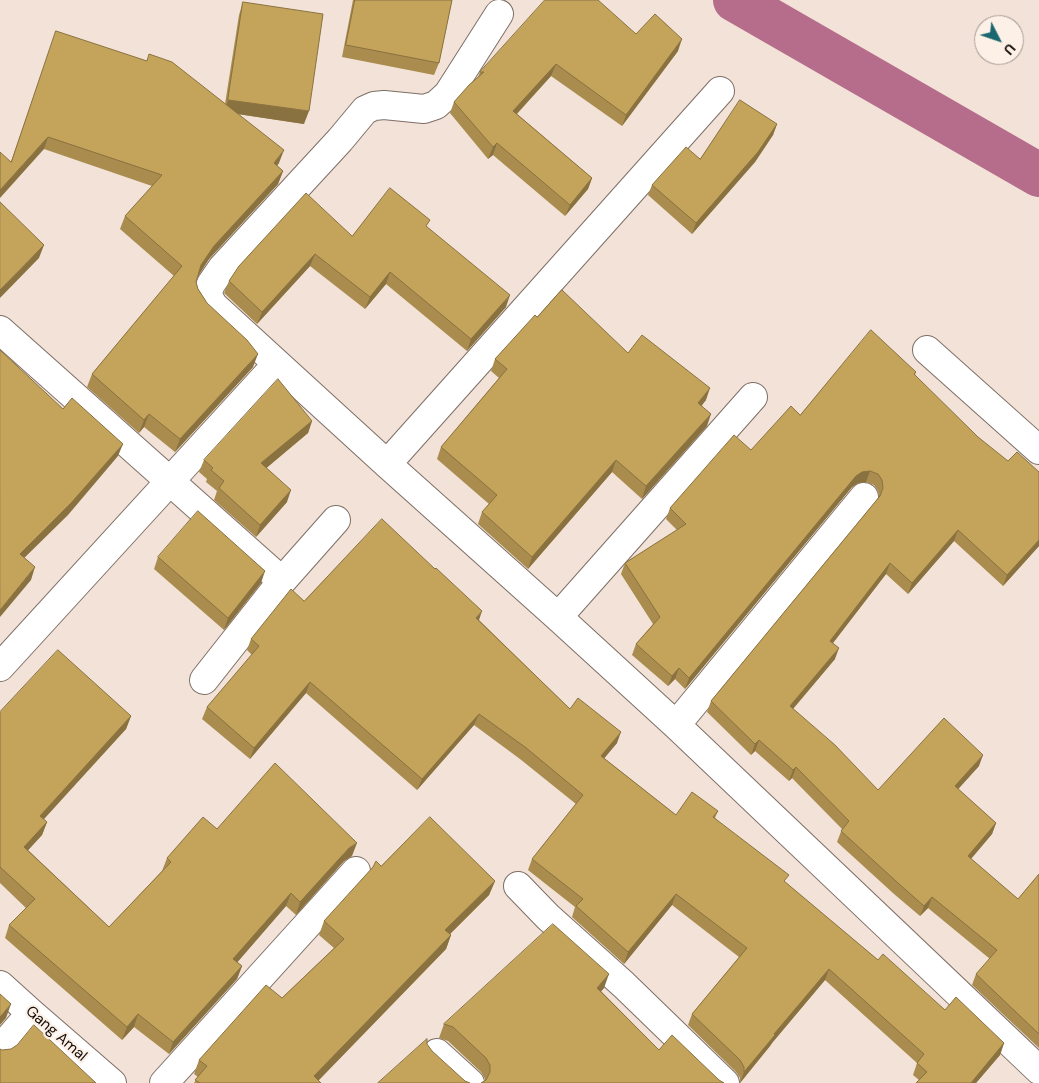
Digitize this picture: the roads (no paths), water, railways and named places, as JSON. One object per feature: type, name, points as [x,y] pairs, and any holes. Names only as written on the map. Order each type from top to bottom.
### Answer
[{"type":"street","points":[[499,14],[448,94],[436,105],[424,109],[384,105],[374,106],[365,110],[340,140],[222,268],[211,284],[208,294],[213,305],[676,725],[1039,1070]]},
{"type":"street","points":[[387,464],[720,90]]},
{"type":"street","points":[[0,330],[282,581]]},
{"type":"street","points":[[928,350],[1039,450]]},
{"type":"street","points":[[0,667],[277,364]]},
{"type":"street","points":[[558,617],[753,397]]},
{"type":"street","points":[[676,725],[864,497]]},
{"type":"street","points":[[204,680],[282,581],[336,520]]},
{"type":"street","points":[[164,1083],[356,871]]},
{"type":"street","points":[[518,886],[548,917],[624,985],[725,1083]]},
{"type":"street","name":"Gang Amal","points":[[0,985],[112,1083]]},
{"type":"street","points":[[0,1049],[31,1013]]},
{"type":"street","points":[[437,1053],[470,1083]]},
{"type":"waterway","points":[[735,0],[1039,175]]}]
